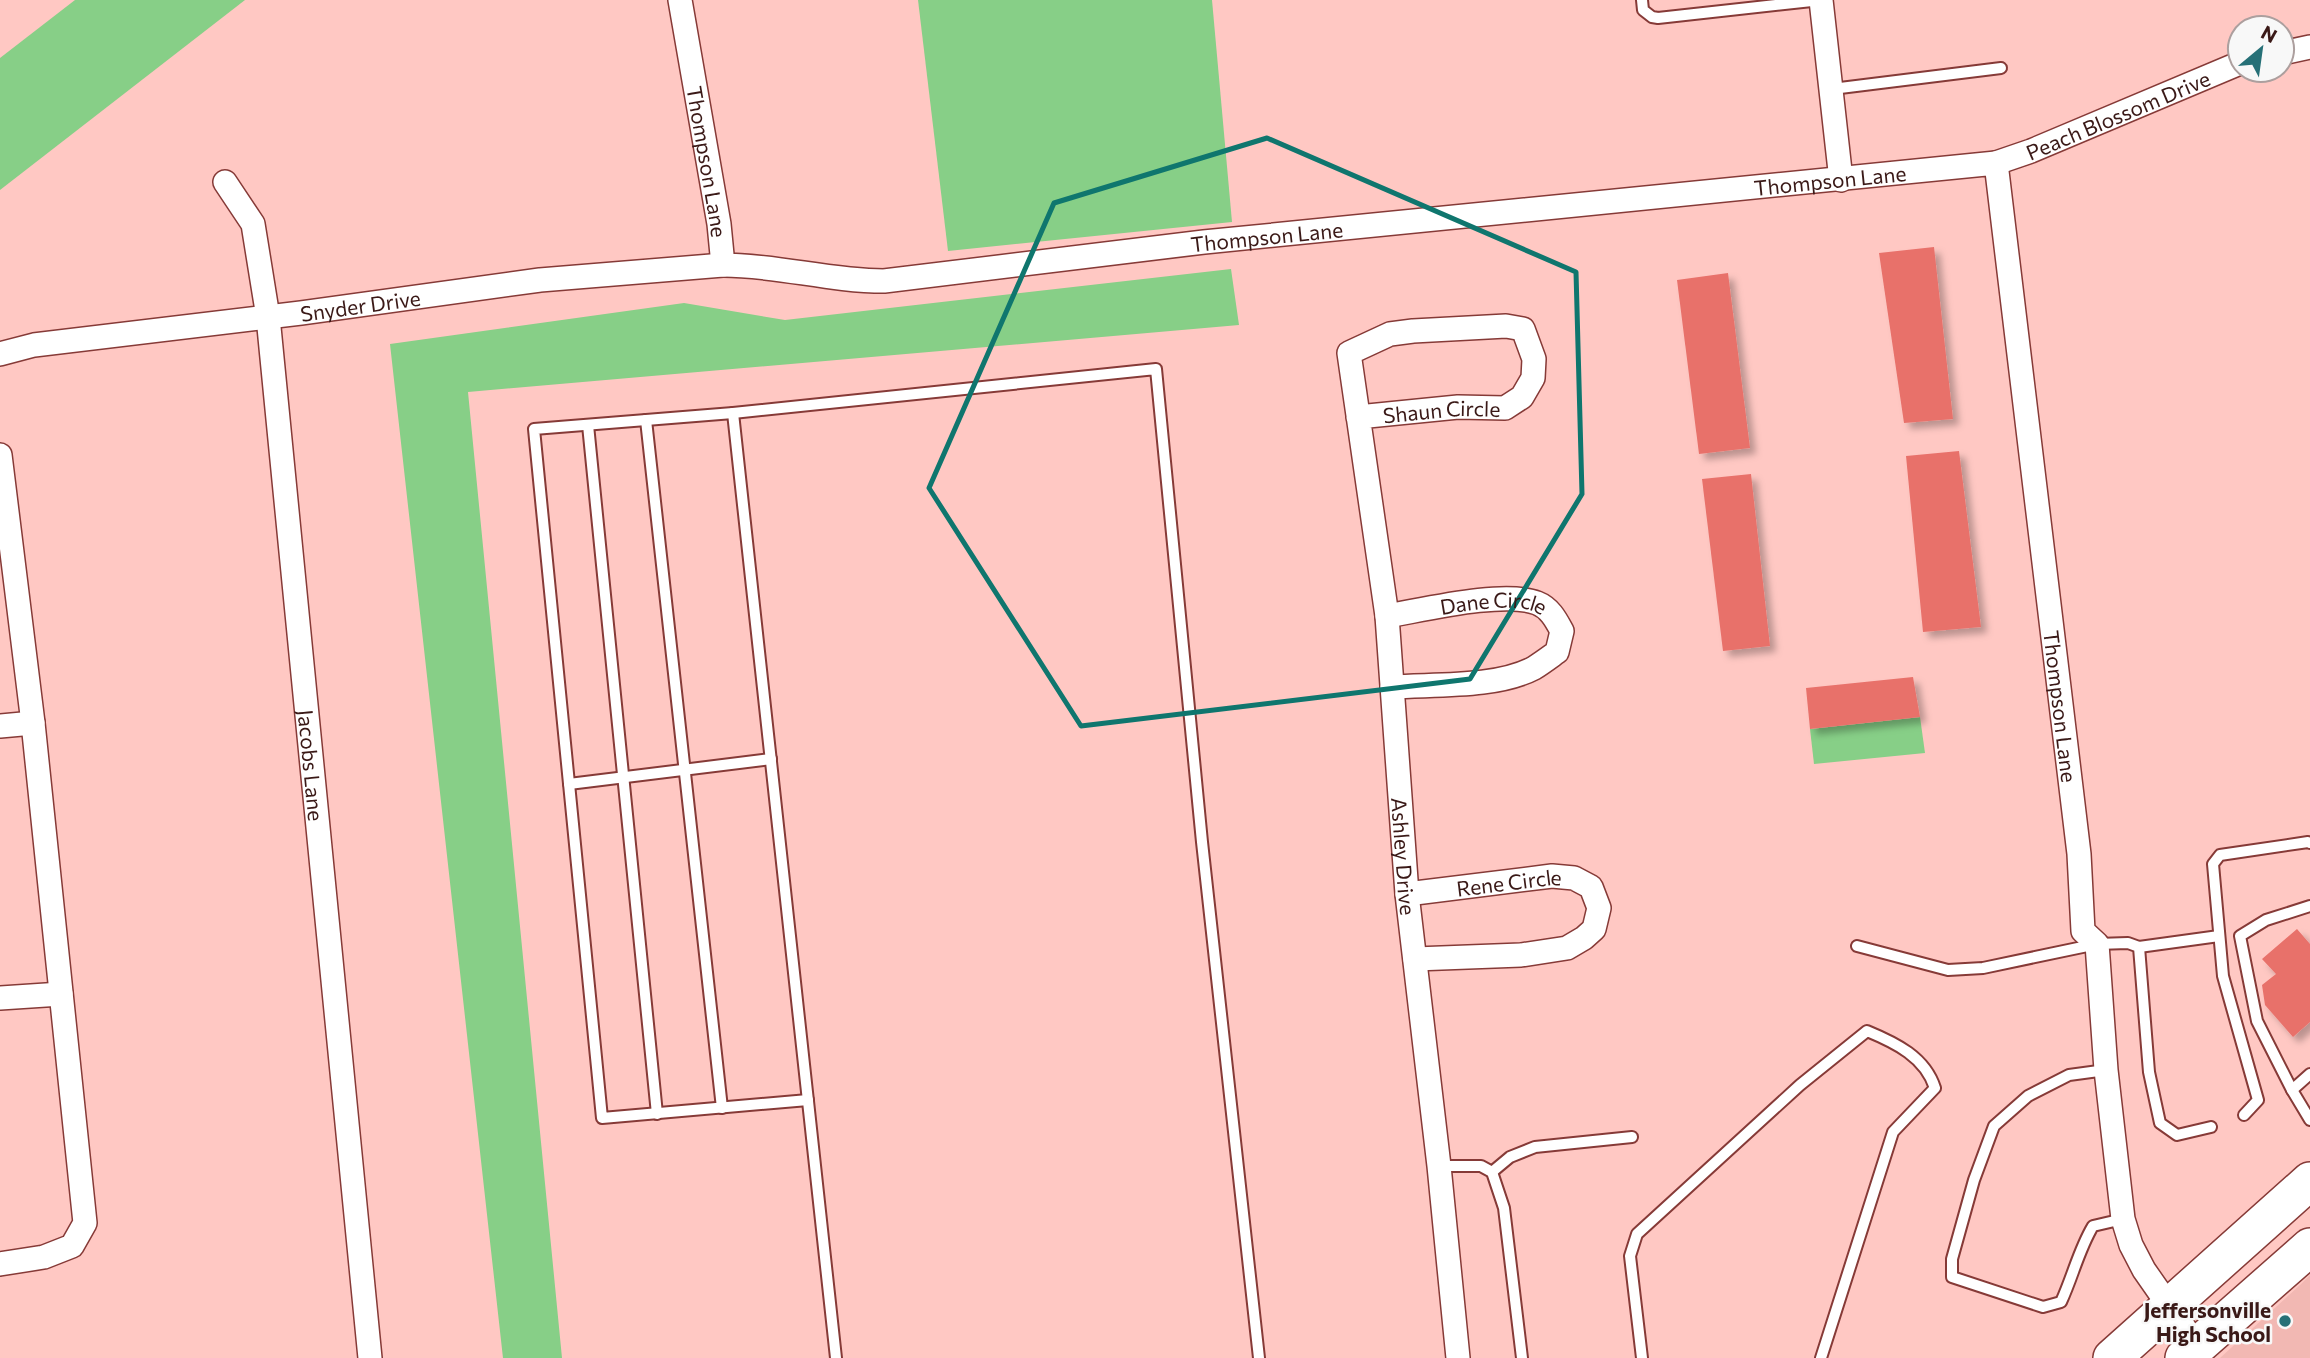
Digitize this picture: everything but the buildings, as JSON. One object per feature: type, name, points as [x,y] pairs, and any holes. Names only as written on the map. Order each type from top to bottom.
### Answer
[{"type":"main road","points":[[2112,1358],[2310,1181]]},
{"type":"main road","points":[[2196,1354],[2310,1247]]},
{"type":"street","name":"Thompson Lane","points":[[680,0],[719,224],[723,265],[754,265],[835,279],[884,281],[1204,242],[1996,163],[2079,854],[2083,931],[2097,944],[2106,1070],[2123,1219],[2137,1258],[2196,1354]]},
{"type":"street","points":[[1821,0],[1841,180]]},
{"type":"street","name":"Peach Blossom Drive","points":[[1996,163],[2031,151],[2226,69]]},
{"type":"street","name":"Jacobs Lane","points":[[225,182],[253,224],[268,317],[370,1358]]},
{"type":"street","name":"Snyder Drive","points":[[0,354],[34,345],[540,280],[723,265]]},
{"type":"street","name":"Shaun Circle","points":[[1349,353],[1390,334],[1506,326],[1523,329],[1534,359],[1533,378],[1522,397],[1505,408],[1458,407],[1358,416]]},
{"type":"street","name":"Ashley Drive","points":[[1349,353],[1387,616],[1407,894],[1458,1358]]},
{"type":"street","points":[[0,455],[33,723],[85,1223],[72,1246],[44,1257],[0,1264]]},
{"type":"street","name":"Dane Circle","points":[[1387,616],[1487,600],[1512,600],[1538,603],[1553,614],[1562,631],[1557,652],[1535,668],[1520,674],[1488,681],[1392,687]]},
{"type":"street","points":[[0,726],[33,723]]},
{"type":"street","name":"Rene Circle","points":[[1407,894],[1552,876],[1574,877],[1591,887],[1599,908],[1594,929],[1567,948],[1521,955],[1415,959]]},
{"type":"street","points":[[0,998],[61,993]]},
{"type":"lane","points":[[1643,0],[1643,10],[1658,18],[1821,0]]},
{"type":"lane","points":[[1832,89],[2001,68]]},
{"type":"lane","points":[[808,1100],[602,1118],[534,429],[733,412],[1156,369],[1202,842],[1259,1358]]},
{"type":"lane","points":[[733,412],[836,1358]]},
{"type":"lane","points":[[646,420],[722,1108]]},
{"type":"lane","points":[[588,425],[657,1114]]},
{"type":"lane","points":[[569,784],[771,760]]},
{"type":"lane","points":[[2244,1115],[2258,1100],[2223,976],[2213,864],[2220,855],[2308,842],[2310,844]]},
{"type":"lane","points":[[2310,906],[2266,920],[2240,936],[2257,1021],[2310,1120]]},
{"type":"lane","points":[[1857,946],[1948,970],[1983,968],[2097,944],[2128,943],[2139,947],[2219,936]]},
{"type":"lane","points":[[2139,947],[2149,1072],[2160,1123],[2177,1135],[2211,1127]]},
{"type":"lane","points":[[1642,1358],[1630,1256],[1637,1234],[1800,1085],[1867,1031],[1898,1044],[1930,1073],[1935,1088],[1893,1132],[1821,1358]]},
{"type":"lane","points":[[2106,1070],[2069,1075],[2028,1096],[1994,1126],[1974,1180],[1959,1233],[1952,1259],[1952,1277],[2043,1307],[2061,1302],[2075,1272],[2082,1243],[2093,1226],[2123,1219]]},
{"type":"lane","points":[[2292,1090],[2310,1074]]},
{"type":"lane","points":[[1492,1172],[1510,1157],[1535,1147],[1632,1137]]},
{"type":"lane","points":[[1439,1167],[1481,1166],[1492,1172],[1504,1208],[1521,1358]]},
{"type":"highlighted area","points":[[1267,138],[1576,272],[1582,494],[1470,679],[1081,726],[929,488],[1054,203]]},
{"type":"shaded area","name":"Jeffersonville High School","points":[[2310,1275],[2310,1358],[2220,1358],[2300,1285]]},
{"type":"green space","points":[[75,0],[245,0],[0,190],[0,58]]},
{"type":"green space","points":[[918,0],[1212,0],[1232,222],[948,251]]},
{"type":"green space","points":[[1231,269],[1239,325],[468,392],[562,1358],[503,1358],[390,344],[684,303],[785,320]]},
{"type":"green space","points":[[1920,717],[1925,753],[1814,764],[1810,729]]},
{"type":"place","name":"Jeffersonville High School","points":[[2285,1321]]}]
